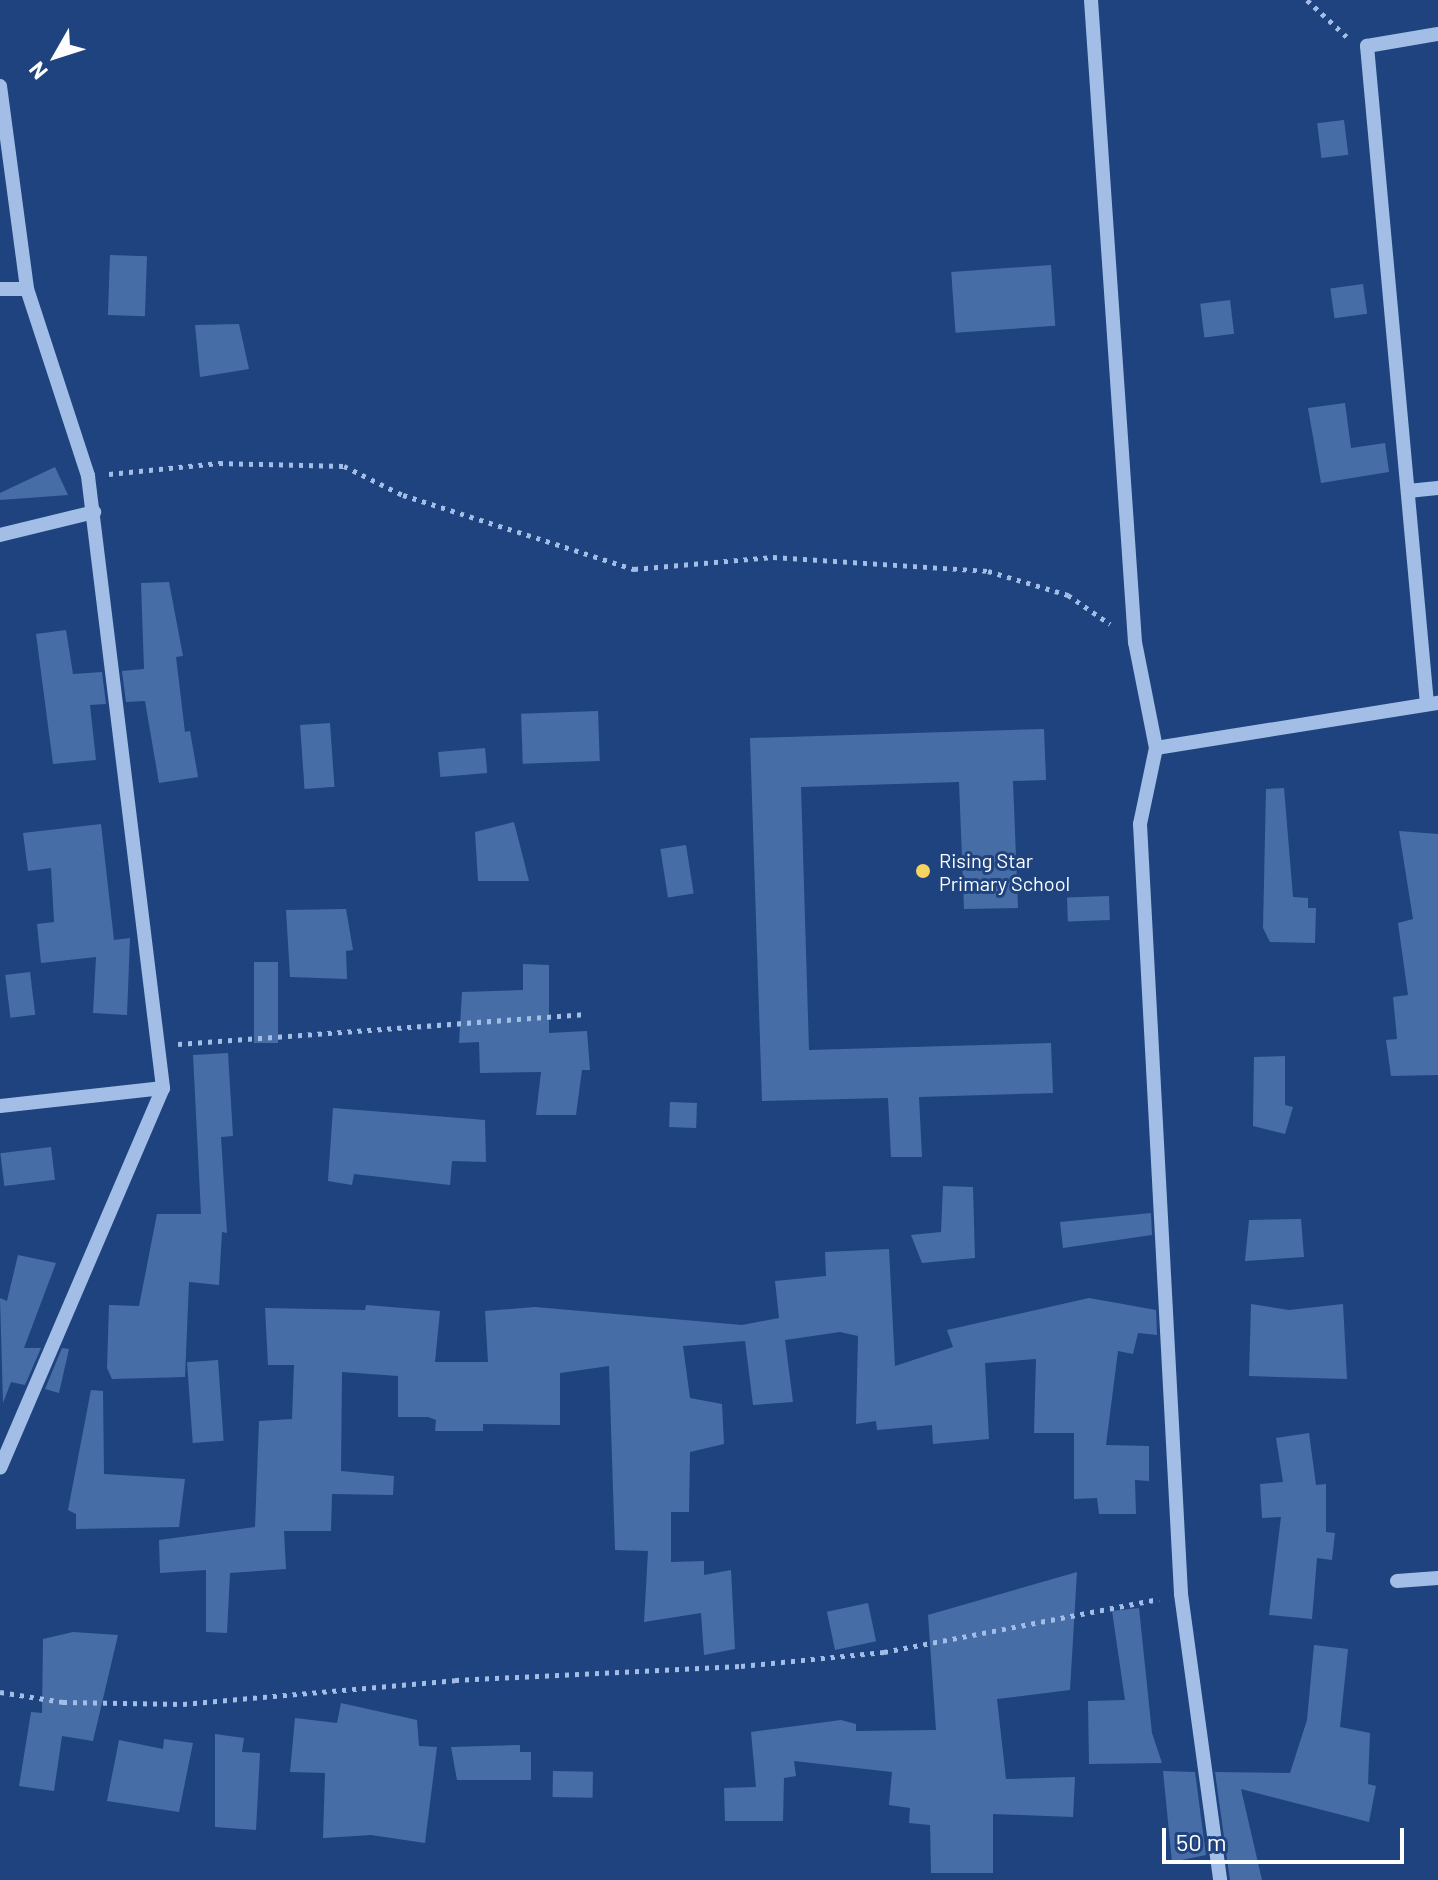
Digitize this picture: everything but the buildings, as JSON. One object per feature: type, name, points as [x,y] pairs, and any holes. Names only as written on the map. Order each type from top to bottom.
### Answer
[{"type":"street","points":[[1091,0],[1135,642],[1156,748],[1140,824],[1181,1594],[1220,1880]]},
{"type":"street","points":[[1156,748],[1432,703],[1408,491],[1367,46],[1438,34]]},
{"type":"street","points":[[0,86],[27,289],[88,476],[94,512],[161,1045],[163,1088],[0,1468]]},
{"type":"street","points":[[0,289],[27,289]]},
{"type":"street","points":[[1408,491],[1438,488]]},
{"type":"street","points":[[0,535],[94,512]]},
{"type":"street","points":[[0,1106],[163,1088]]},
{"type":"street","points":[[1397,1581],[1438,1578]]},
{"type":"path","points":[[1307,0],[1338,33],[1367,46]]},
{"type":"path","points":[[88,476],[219,463],[344,466],[403,495],[634,569],[773,557],[988,571],[1068,595],[1135,642]]},
{"type":"path","points":[[161,1045],[583,1014]]},
{"type":"path","points":[[0,1692],[63,1702],[183,1704],[455,1680],[755,1665],[884,1652],[1181,1594]]},
{"type":"place","name":"Rising Star Primary School","points":[[923,871]]}]
